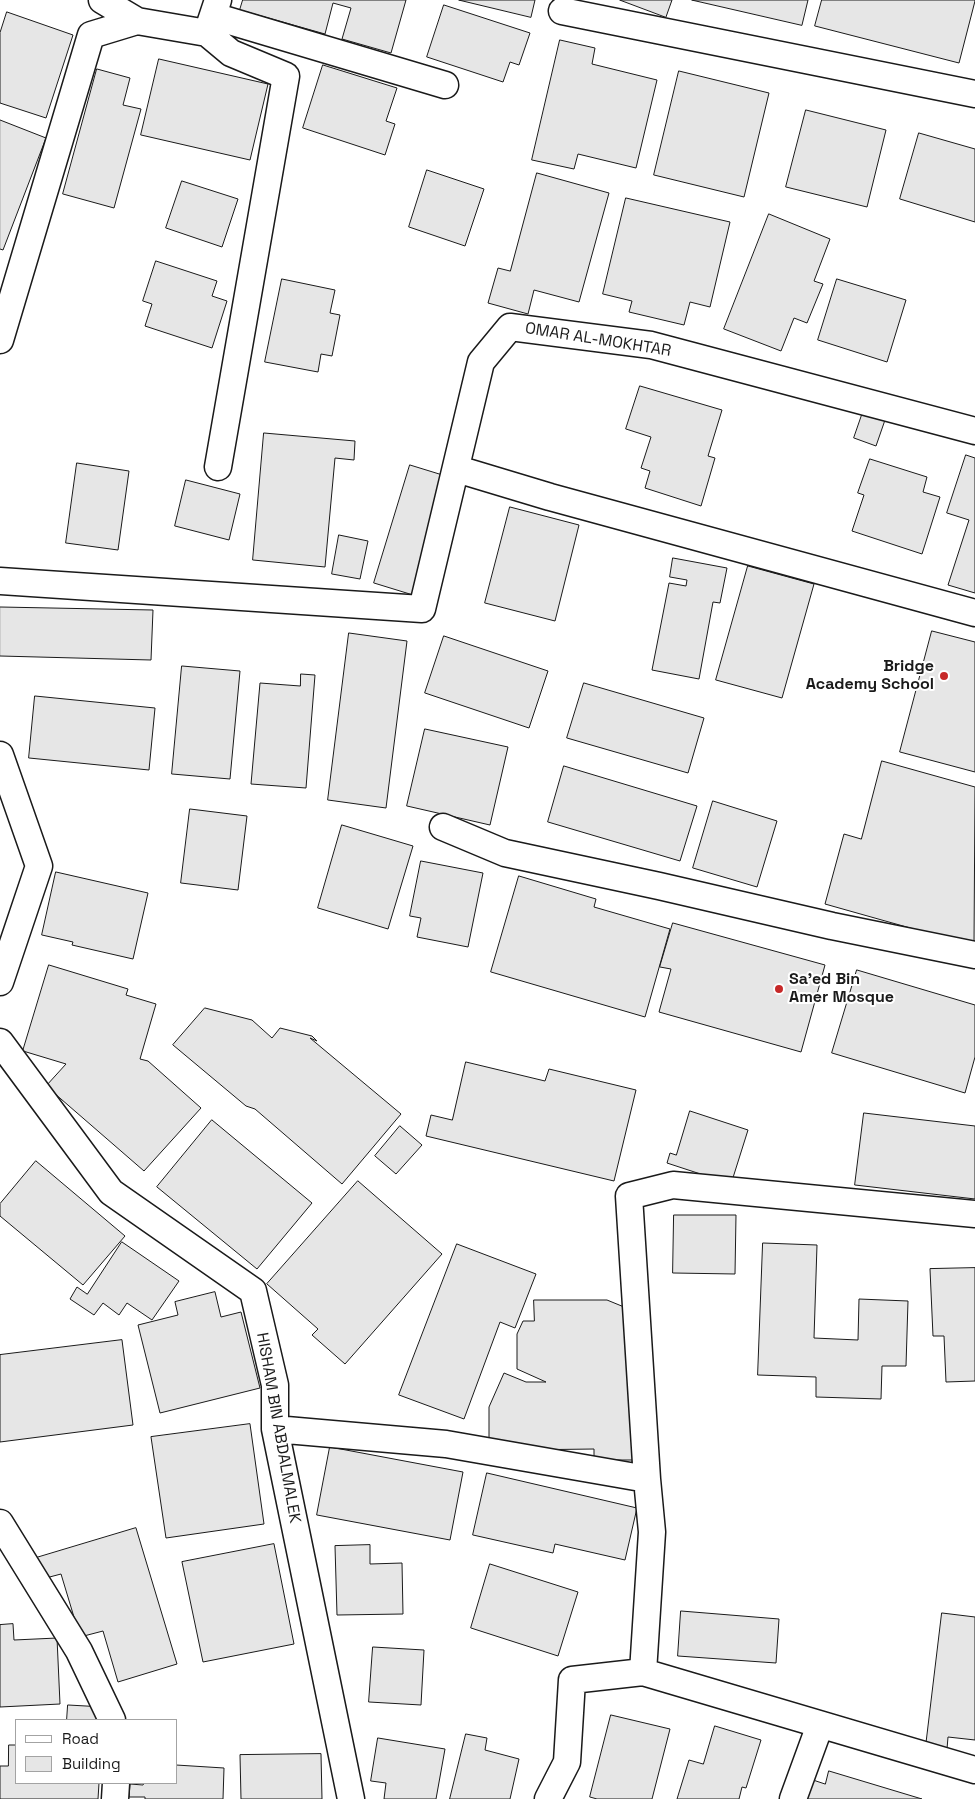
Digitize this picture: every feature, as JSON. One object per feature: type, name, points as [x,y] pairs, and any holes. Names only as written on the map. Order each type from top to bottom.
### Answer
[{"type":"street","points":[[102,0],[137,21]]},
{"type":"street","points":[[562,11],[975,94]]},
{"type":"street","points":[[212,16],[231,53],[286,76],[218,468]]},
{"type":"street","points":[[0,340],[91,35],[137,21],[212,16],[445,86]]},
{"type":"street","name":"OMAR AL-MOKHTAR","points":[[0,581],[422,609],[457,469],[481,362],[510,327],[651,345],[975,431]]},
{"type":"street","points":[[457,469],[550,497],[975,613]]},
{"type":"street","points":[[0,755],[39,866],[0,982]]},
{"type":"street","points":[[443,827],[505,853],[832,926],[975,955]]},
{"type":"street","name":"HISHAM BIN ABDALMALEK","points":[[0,1042],[111,1192],[253,1291],[274,1385],[275,1428],[351,1799]]},
{"type":"street","points":[[643,1672],[652,1532],[629,1196],[673,1185],[975,1214]]},
{"type":"street","points":[[275,1428],[446,1444],[647,1480]]},
{"type":"street","points":[[0,1523],[79,1651],[112,1719]]},
{"type":"street","points":[[548,1799],[567,1762],[572,1680],[643,1672],[975,1770]]},
{"type":"street","points":[[793,1799],[820,1725]]},
{"type":"street","points":[[115,1799],[116,1784]]},
{"type":"building","points":[[243,0],[406,0],[391,53],[342,39],[351,8],[333,3],[325,34],[240,10]]},
{"type":"building","points":[[459,0],[535,0],[531,17]]},
{"type":"building","points":[[620,0],[672,0],[666,17]]},
{"type":"building","points":[[692,0],[808,0],[802,25]]},
{"type":"building","points":[[822,0],[975,1],[959,63],[815,26]]},
{"type":"building","points":[[444,5],[530,33],[519,65],[510,62],[503,82],[427,57]]},
{"type":"building","points":[[7,12],[73,35],[46,118],[0,103],[0,33]]},
{"type":"building","points":[[560,40],[595,48],[592,64],[657,80],[636,168],[578,154],[574,169],[532,160]]},
{"type":"building","points":[[159,59],[268,84],[250,160],[141,135]]},
{"type":"building","points":[[323,65],[397,88],[386,121],[395,124],[385,155],[303,128]]},
{"type":"building","points":[[97,69],[130,78],[123,105],[141,109],[114,208],[63,194]]},
{"type":"building","points":[[679,71],[769,93],[744,197],[654,175]]},
{"type":"building","points":[[806,110],[886,130],[867,207],[786,187]]},
{"type":"building","points":[[0,120],[46,138],[3,250],[0,249]]},
{"type":"building","points":[[919,133],[975,149],[975,222],[900,199]]},
{"type":"building","points":[[427,170],[484,189],[465,246],[409,227]]},
{"type":"building","points":[[537,173],[609,193],[579,302],[534,290],[528,314],[488,303],[498,268],[510,271]]},
{"type":"building","points":[[182,181],[238,199],[222,247],[166,228]]},
{"type":"building","points":[[626,198],[730,222],[710,307],[690,302],[684,325],[629,312],[632,301],[603,294]]},
{"type":"building","points":[[769,214],[830,239],[814,281],[823,284],[807,323],[794,318],[781,351],[724,329]]},
{"type":"building","points":[[156,261],[217,281],[212,296],[227,301],[212,348],[145,326],[152,304],[143,301]]},
{"type":"building","points":[[282,279],[335,290],[330,313],[340,315],[332,356],[321,354],[318,372],[265,362]]},
{"type":"building","points":[[837,279],[906,300],[887,362],[818,340]]},
{"type":"building","points":[[640,386],[722,410],[708,456],[715,458],[701,506],[645,488],[650,471],[641,468],[651,437],[626,429]]},
{"type":"building","points":[[863,412],[885,420],[876,446],[854,438]]},
{"type":"building","points":[[264,433],[355,441],[354,460],[335,458],[325,567],[253,560]]},
{"type":"building","points":[[966,455],[975,458],[975,593],[948,585],[969,520],[947,513]]},
{"type":"building","points":[[870,459],[927,477],[923,492],[940,497],[922,554],[852,531],[864,495],[858,493]]},
{"type":"building","points":[[77,463],[129,471],[118,550],[66,543]]},
{"type":"building","points":[[410,465],[449,477],[413,595],[374,583]]},
{"type":"building","points":[[186,480],[240,494],[229,540],[175,526]]},
{"type":"building","points":[[510,507],[579,525],[555,621],[485,603]]},
{"type":"building","points":[[339,535],[368,541],[360,579],[332,574]]},
{"type":"building","points":[[673,558],[727,568],[720,603],[713,602],[699,679],[652,670],[669,583],[686,586],[687,580],[670,577]]},
{"type":"building","points":[[748,566],[814,584],[782,698],[716,680]]},
{"type":"building","points":[[0,607],[153,610],[151,660],[0,656]]},
{"type":"building","points":[[932,631],[975,642],[975,772],[900,752]]},
{"type":"building","points":[[349,633],[407,641],[386,808],[328,800]]},
{"type":"building","points":[[444,636],[548,671],[529,728],[425,693]]},
{"type":"building","points":[[182,666],[240,671],[230,779],[172,774]]},
{"type":"building","points":[[301,674],[315,675],[306,788],[251,784],[260,683],[300,686]]},
{"type":"building","points":[[584,683],[704,718],[688,773],[567,738]]},
{"type":"building","points":[[35,696],[155,708],[149,770],[29,758]]},
{"type":"building","points":[[425,729],[508,747],[490,825],[407,806]]},
{"type":"building","points":[[882,761],[975,787],[974,946],[825,904],[844,834],[861,839]]},
{"type":"building","points":[[564,766],[697,806],[680,861],[548,822]]},
{"type":"building","points":[[713,801],[777,821],[757,887],[693,868]]},
{"type":"building","points":[[190,809],[247,816],[238,890],[181,883]]},
{"type":"building","points":[[342,825],[413,846],[388,929],[318,908]]},
{"type":"building","points":[[421,861],[483,873],[468,947],[417,937],[421,918],[410,916]]},
{"type":"building","points":[[56,872],[148,893],[133,959],[72,945],[73,942],[42,935]]},
{"type":"building","points":[[519,876],[596,899],[594,907],[670,929],[645,1017],[491,972]]},
{"type":"building","points":[[673,923],[825,965],[801,1052],[659,1012],[671,969],[660,967]]},
{"type":"building","points":[[49,965],[128,989],[126,995],[156,1004],[140,1059],[148,1061],[201,1108],[144,1171],[46,1086],[66,1064],[23,1051]]},
{"type":"building","points":[[857,970],[975,1005],[975,1057],[965,1093],[832,1053]]},
{"type":"building","points":[[205,1008],[252,1020],[272,1038],[280,1028],[312,1036],[317,1041],[310,1038],[401,1114],[342,1184],[255,1109],[246,1106],[173,1045]]},
{"type":"building","points":[[466,1062],[545,1081],[549,1069],[636,1090],[614,1181],[426,1136],[431,1115],[452,1120]]},
{"type":"building","points":[[690,1111],[748,1130],[731,1184],[667,1163],[670,1153],[676,1155]]},
{"type":"building","points":[[864,1113],[975,1126],[975,1199],[855,1185]]},
{"type":"building","points":[[212,1120],[312,1203],[257,1269],[157,1187]]},
{"type":"building","points":[[400,1126],[422,1145],[396,1174],[375,1156]]},
{"type":"building","points":[[36,1161],[125,1236],[83,1285],[0,1216],[0,1204]]},
{"type":"building","points":[[358,1181],[442,1254],[345,1364],[312,1335],[318,1329],[267,1284]]},
{"type":"building","points":[[674,1215],[736,1215],[735,1274],[673,1273]]},
{"type":"building","points":[[122,1242],[179,1281],[152,1320],[127,1303],[119,1315],[103,1303],[94,1315],[70,1299],[77,1287],[87,1294]]},
{"type":"building","points":[[763,1243],[817,1245],[814,1338],[858,1340],[859,1299],[908,1301],[906,1366],[882,1366],[881,1399],[816,1397],[816,1377],[758,1375]]},
{"type":"building","points":[[457,1244],[536,1274],[515,1328],[500,1322],[464,1419],[399,1395]]},
{"type":"building","points":[[975,1268],[975,1381],[946,1382],[944,1336],[933,1336],[930,1269]]},
{"type":"building","points":[[215,1292],[221,1317],[241,1312],[260,1388],[160,1413],[138,1325],[178,1315],[175,1302]]},
{"type":"building","points":[[534,1300],[607,1300],[629,1309],[633,1460],[594,1460],[594,1449],[517,1450],[489,1438],[489,1407],[504,1373],[526,1382],[546,1382],[517,1369],[517,1334],[523,1321],[534,1321]]},
{"type":"building","points":[[122,1340],[133,1425],[0,1442],[0,1355]]},
{"type":"building","points":[[250,1424],[264,1524],[166,1538],[151,1437]]},
{"type":"building","points":[[330,1447],[463,1472],[450,1540],[317,1515]]},
{"type":"building","points":[[487,1473],[637,1508],[625,1560],[555,1544],[553,1553],[473,1535]]},
{"type":"building","points":[[136,1528],[177,1664],[118,1682],[103,1631],[80,1637],[61,1574],[42,1579],[36,1558]]},
{"type":"building","points":[[274,1544],[294,1644],[203,1662],[182,1562]]},
{"type":"building","points":[[370,1545],[370,1564],[402,1563],[403,1614],[337,1615],[335,1546]]},
{"type":"building","points":[[490,1564],[578,1592],[558,1656],[471,1628]]},
{"type":"building","points":[[681,1611],[779,1619],[776,1663],[678,1656]]},
{"type":"building","points":[[942,1613],[975,1617],[975,1740],[948,1737],[947,1749],[926,1746]]},
{"type":"building","points":[[13,1624],[14,1640],[57,1638],[60,1704],[0,1707],[0,1625]]},
{"type":"building","points":[[373,1647],[424,1650],[421,1705],[369,1702]]},
{"type":"building","points":[[68,1705],[104,1707],[103,1719],[67,1719]]},
{"type":"building","points":[[611,1715],[670,1729],[652,1799],[597,1799],[590,1797]]},
{"type":"building","points":[[715,1726],[761,1740],[746,1788],[742,1787],[739,1799],[677,1799],[689,1760],[703,1764]]},
{"type":"building","points":[[466,1734],[487,1738],[485,1750],[519,1759],[510,1799],[450,1799]]},
{"type":"building","points":[[378,1738],[445,1749],[436,1799],[384,1799],[386,1783],[371,1781]]},
{"type":"building","points":[[9,1745],[15,1745],[15,1784],[99,1784],[98,1799],[0,1799],[0,1766],[8,1766]]},
{"type":"building","points":[[321,1754],[322,1799],[241,1799],[240,1755]]},
{"type":"building","points":[[178,1765],[224,1768],[223,1799],[145,1799],[145,1797],[129,1797],[130,1784],[178,1784]]},
{"type":"building","points":[[829,1771],[922,1799],[805,1799],[810,1779],[825,1784]]},
{"type":"place","name":"Bridge Academy School","points":[[944,676]]},
{"type":"place","name":"Sa'ed Bin Amer Mosque","points":[[779,989]]}]
